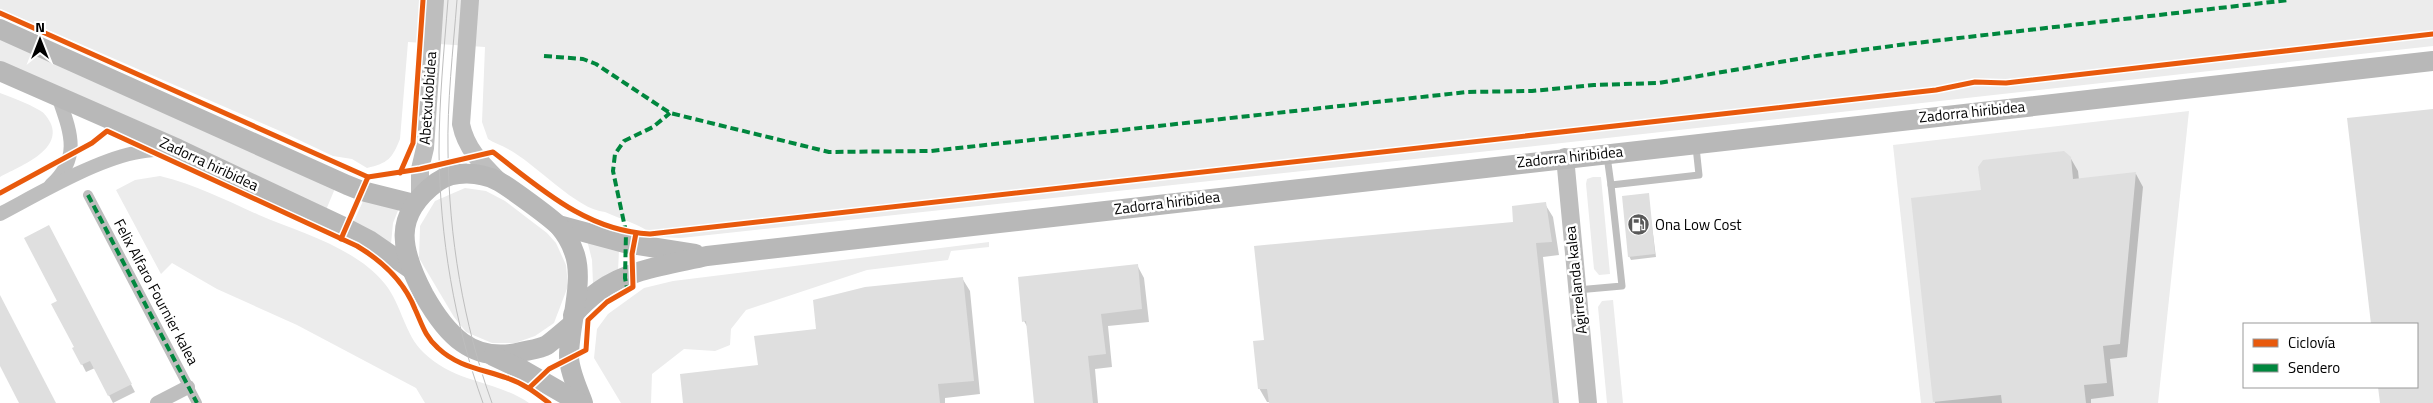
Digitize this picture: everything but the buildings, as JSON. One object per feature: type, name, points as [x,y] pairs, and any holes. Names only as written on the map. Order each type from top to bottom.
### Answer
[{"type":"main road","points":[[0,28],[347,185],[362,191],[417,200]]},
{"type":"main road","name":"Zadorra hiribidea","points":[[571,320],[577,292],[577,264],[575,252],[558,225],[500,182],[474,174],[448,176],[417,200],[407,219],[404,235],[406,256],[437,318],[466,346],[489,354],[507,356],[545,346],[571,320],[600,290],[613,283],[650,269],[707,256],[2433,61]]},
{"type":"main road","name":"Zadorra hiribidea","points":[[0,71],[178,149],[354,232],[411,269]]},
{"type":"main road","name":"Zadorra hiribidea","points":[[558,225],[644,247],[707,256]]},
{"type":"main road","points":[[571,320],[569,358],[582,403]]},
{"type":"main road","points":[[489,354],[521,369],[582,403]]},
{"type":"street","name":"Abetxukobidea","points":[[417,200],[420,169],[425,148],[435,0]]},
{"type":"street","points":[[470,0],[461,124],[463,137],[476,157],[500,182]]},
{"type":"street","points":[[45,191],[60,177],[70,155],[71,133],[58,96]]},
{"type":"street","points":[[0,214],[114,159],[134,153],[178,149]]},
{"type":"street","name":"Agirrelanda kalea","points":[[1565,158],[1588,403]]},
{"type":"street","name":"Felix Alfaro Fournier kalea","points":[[88,195],[197,403]]},
{"type":"street","points":[[157,403],[188,387]]},
{"type":"lane","points":[[1610,185],[1699,175],[1695,143]]},
{"type":"lane","points":[[1577,290],[1622,286],[1607,153]]},
{"type":"shaded area","points":[[0,0],[2433,0],[2433,46],[1544,145],[681,238],[655,237],[638,225],[582,203],[519,156],[488,139],[482,122],[485,47],[408,42],[400,139],[392,156],[385,162],[367,168],[352,159],[333,156],[0,9]]},
{"type":"shaded area","points":[[0,37],[336,186],[326,210],[0,64]]},
{"type":"shaded area","points":[[0,93],[34,107],[43,113],[51,124],[53,134],[50,142],[36,157],[0,177]]},
{"type":"shaded area","points":[[2189,111],[2158,403],[1921,403],[1893,145]]},
{"type":"shaded area","points":[[160,176],[199,188],[259,215],[327,242],[359,260],[373,271],[391,292],[407,328],[424,353],[450,371],[503,390],[529,403],[425,403],[416,388],[297,325],[217,289],[172,263],[161,274],[116,190],[135,180]]},
{"type":"shaded area","points":[[1601,177],[1610,274],[1599,275],[1594,269],[1586,184],[1587,179]]},
{"type":"shaded area","points":[[465,188],[486,191],[505,201],[547,233],[556,243],[566,265],[568,286],[554,323],[535,336],[515,343],[492,343],[466,332],[454,317],[419,258],[420,226],[435,201]]},
{"type":"shaded area","points":[[364,199],[399,208],[393,223],[391,244],[353,223]]},
{"type":"shaded area","points":[[587,240],[619,250],[618,272],[593,284],[592,260]]},
{"type":"shaded area","points":[[989,242],[989,247],[951,251],[948,260],[867,270],[746,310],[731,329],[730,345],[715,351],[684,349],[652,374],[651,403],[621,403],[594,358],[597,329],[608,314],[644,288],[673,281]]},
{"type":"shaded area","points":[[1613,300],[1623,403],[1607,403],[1598,307],[1602,301]]},
{"type":"tram line","points":[[448,0],[439,133],[442,216],[457,311],[464,342],[483,403]]},
{"type":"tram line","points":[[457,0],[448,114],[451,216],[459,279],[466,311],[473,342],[492,403]]},
{"type":"marked path","points":[[544,56],[583,59],[596,64],[670,113],[829,152],[931,151],[1467,92],[1532,91],[1594,85],[1659,83],[1809,57],[1907,44],[2289,0]]},
{"type":"marked path","points":[[628,293],[625,278],[626,232],[613,171],[615,154],[624,141],[653,127],[670,113]]},
{"type":"marked path","points":[[88,195],[197,403]]},
{"type":"cycle path","points":[[400,173],[413,143],[423,0]]},
{"type":"cycle path","points":[[0,13],[368,177],[420,169],[493,152],[547,193],[585,216],[627,231],[650,234],[1936,90],[1975,82],[2006,83],[2433,34]]},
{"type":"cycle path","points":[[0,193],[92,143],[107,131],[357,246],[383,265],[405,289],[427,335],[446,354],[471,367],[518,383],[549,403]]},
{"type":"cycle path","points":[[341,239],[368,177]]},
{"type":"cycle path","points":[[529,388],[549,369],[586,350],[588,320],[607,302],[633,287],[632,254],[636,233]]},
{"type":"place","name":"Ona Low Cost","points":[[1639,225]]}]
